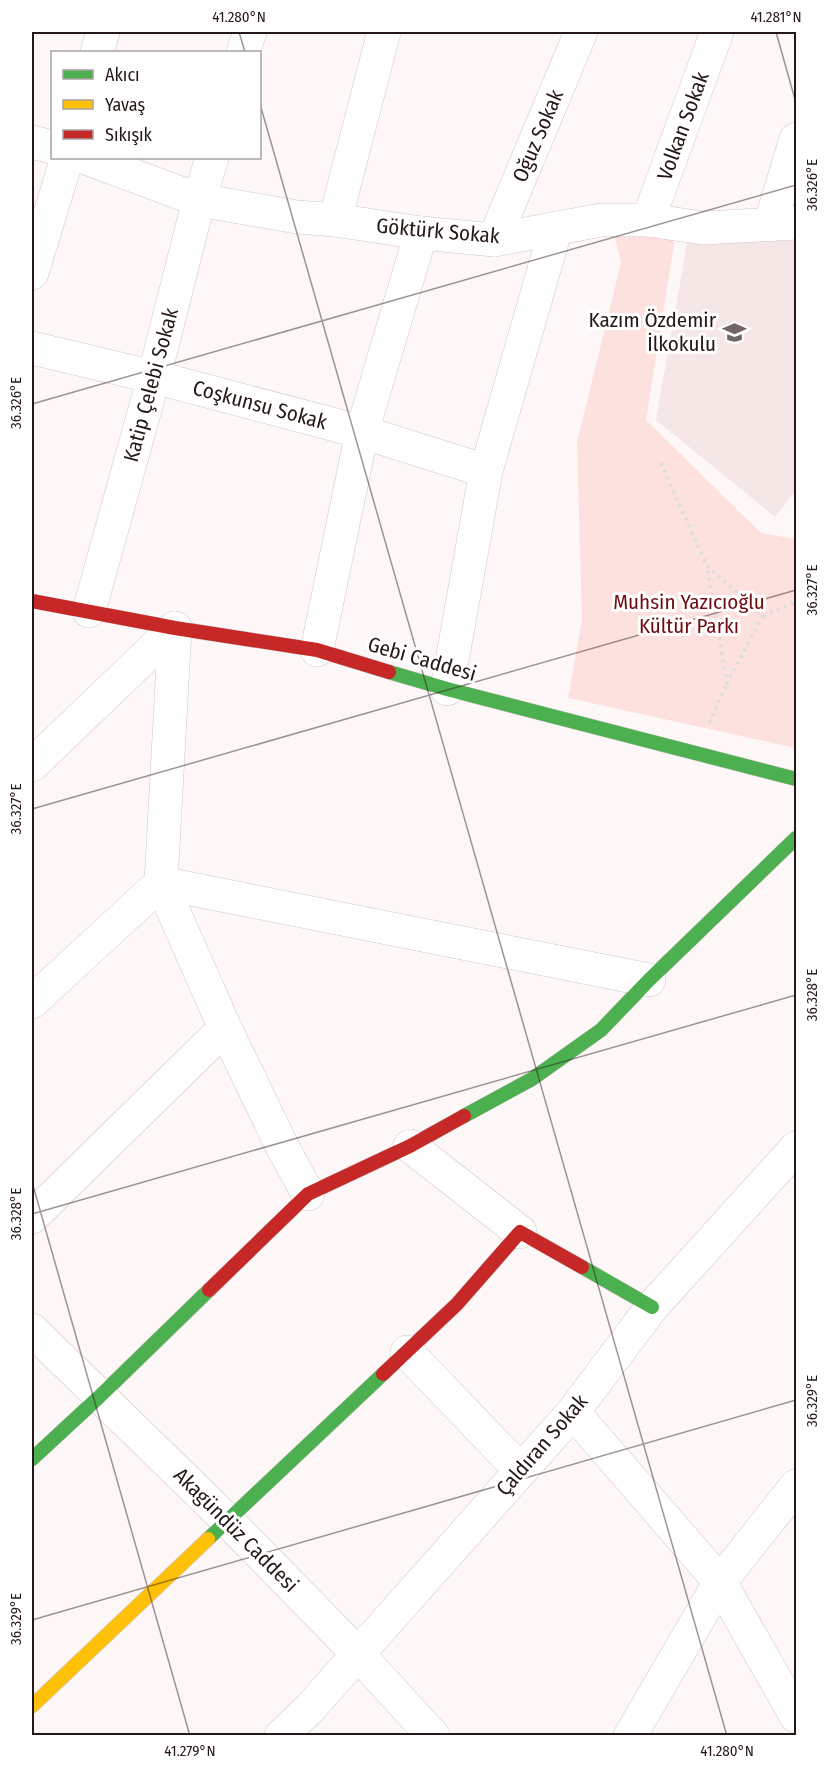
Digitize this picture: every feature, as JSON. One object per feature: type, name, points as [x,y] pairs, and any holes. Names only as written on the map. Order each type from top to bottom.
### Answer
[{"type":"street","points":[[97,51],[103,32]]},
{"type":"street","points":[[243,51],[250,32]]},
{"type":"street","points":[[335,220],[384,32]]},
{"type":"street","name":"Oğuz Sokak","points":[[495,240],[581,32]]},
{"type":"street","name":"Volkan Sokak","points":[[648,220],[717,32]]},
{"type":"street","points":[[783,224],[796,139]]},
{"type":"street","points":[[32,142],[51,147]]},
{"type":"street","points":[[32,273],[67,159]]},
{"type":"street","name":"Göktürk Sokak","points":[[89,159],[199,200],[297,217],[495,240],[601,220],[648,220],[703,228],[783,224]]},
{"type":"street","name":"Katip Çelebi Sokak","points":[[89,611],[212,159]]},
{"type":"street","points":[[447,689],[486,471],[556,228]]},
{"type":"street","points":[[317,650],[362,432],[421,233]]},
{"type":"street","name":"Coşkunsu Sokak","points":[[32,348],[154,377],[362,432],[486,471]]},
{"type":"street","name":"Gebi Caddesi","points":[[32,600],[176,628],[317,650],[447,689],[796,779]]},
{"type":"street","points":[[32,765],[176,628]]},
{"type":"street","points":[[176,628],[160,883],[225,1028],[308,1194]]},
{"type":"street","points":[[32,1459],[308,1194],[410,1146],[532,1080],[601,1030],[649,980],[796,838]]},
{"type":"street","points":[[160,883],[649,980]]},
{"type":"street","points":[[32,1002],[160,883]]},
{"type":"street","points":[[32,1217],[225,1028]]},
{"type":"street","points":[[410,1146],[519,1232],[652,1307]]},
{"type":"street","name":"Çaldıran Sokak","points":[[281,1736],[310,1708],[573,1412],[652,1307],[796,1148]]},
{"type":"street","points":[[32,1706],[457,1304],[519,1232]]},
{"type":"street","name":"Akagündüz Caddesi","points":[[32,1330],[228,1521],[358,1654],[434,1736]]},
{"type":"street","points":[[407,1352],[520,1470]]},
{"type":"street","points":[[573,1412],[720,1582],[796,1716]]},
{"type":"street","points":[[630,1736],[720,1582],[796,1486]]},
{"type":"path","points":[[661,463],[707,566],[728,683]]},
{"type":"path","points":[[707,566],[763,616]]},
{"type":"path","points":[[696,753],[728,683],[763,616],[796,602]]},
{"type":"shaded area","name":"Kazım Özdemir İlkokulu","points":[[796,240],[796,490],[775,517],[656,420],[687,243]]},
{"type":"green space","name":"Muhsin Yazıcıoğlu Kültür Parkı","points":[[614,232],[675,238],[646,420],[761,533],[796,539],[796,748],[568,698],[582,620],[577,442],[621,263]]},
{"type":"traffic: fast","points":[[389,672],[796,779]]},
{"type":"traffic: fast","points":[[464,1116],[532,1079],[601,1030],[649,980],[796,838]]},
{"type":"traffic: fast","points":[[582,1267],[652,1307]]},
{"type":"traffic: fast","points":[[32,1459],[209,1290]]},
{"type":"traffic: fast","points":[[208,1539],[383,1374]]},
{"type":"traffic: slow","points":[[32,1706],[208,1539]]},
{"type":"traffic: jam","points":[[32,601],[175,628],[317,650],[389,672]]},
{"type":"traffic: jam","points":[[209,1290],[308,1194],[410,1146],[464,1116]]},
{"type":"traffic: jam","points":[[383,1374],[457,1304],[520,1232],[582,1267]]},
{"type":"place","name":"Kazım Özdemir İlkokulu","points":[[734,332]]}]
